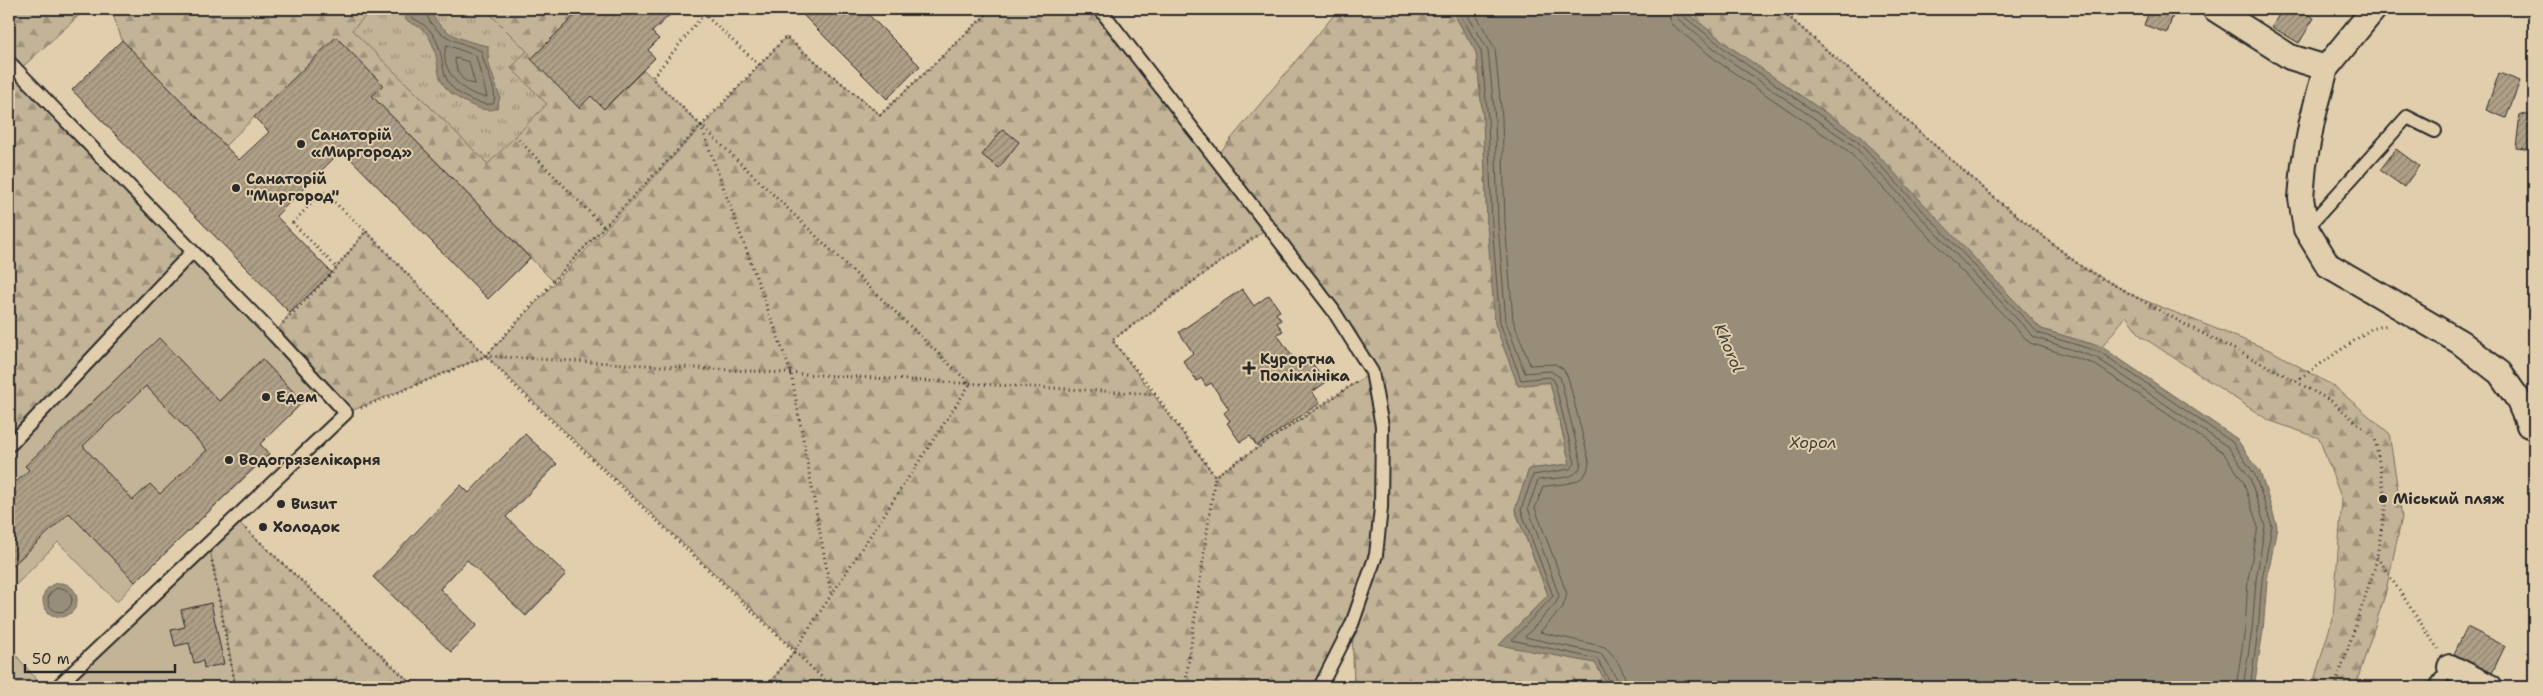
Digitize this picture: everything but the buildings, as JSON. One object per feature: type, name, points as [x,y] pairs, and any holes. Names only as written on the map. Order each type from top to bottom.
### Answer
[{"type":"street","points":[[2215,9],[2290,57],[2326,68]]},
{"type":"street","points":[[2374,9],[2326,68],[2304,164],[2301,198],[2306,229],[2328,265],[2460,342],[2500,373],[2518,399],[2529,425]]},
{"type":"street","points":[[2450,666],[2490,687]]},
{"type":"lane","points":[[1100,9],[1333,310],[1372,372],[1382,426],[1381,508],[1376,555],[1352,624],[1320,687]]},
{"type":"lane","points":[[9,62],[274,335],[346,414],[57,687]]},
{"type":"lane","points":[[2306,229],[2406,117],[2435,131]]},
{"type":"lane","points":[[11,444],[192,252]]},
{"type":"lane","points":[[2435,687],[2450,666]]},
{"type":"path","points":[[346,414],[486,356],[604,227],[786,37],[880,115],[992,9]]},
{"type":"path","points":[[1780,9],[1997,200],[2082,267],[2184,324],[2331,401],[2375,438],[2386,504],[2376,557],[2335,687]]},
{"type":"path","points":[[759,65],[704,14],[652,78],[970,384]]},
{"type":"path","points":[[701,126],[791,373],[832,594]]},
{"type":"path","points":[[516,136],[604,227]]},
{"type":"path","points":[[335,266],[293,223],[322,191],[366,231],[518,389],[832,687]]},
{"type":"path","points":[[1185,687],[1215,476],[1155,394],[1112,340],[1269,227]]},
{"type":"path","points":[[274,335],[290,313],[332,273],[335,266],[366,231]]},
{"type":"path","points":[[2296,382],[2371,329],[2420,319]]},
{"type":"path","points":[[486,356],[1155,394]]},
{"type":"path","points":[[1215,476],[1372,372]]},
{"type":"path","points":[[767,687],[795,650],[970,384]]},
{"type":"path","points":[[235,519],[415,687]]},
{"type":"path","points":[[209,544],[236,687]]},
{"type":"path","points":[[2376,557],[2450,666]]},
{"type":"green space","points":[[9,9],[86,9],[18,71],[192,252],[9,446]]},
{"type":"green space","points":[[111,9],[581,9],[531,59],[579,107],[591,96],[604,109],[644,70],[701,126],[553,281],[372,96],[383,85],[336,37],[225,146],[122,40]]},
{"type":"green space","points":[[372,9],[485,9],[527,51],[511,68],[547,104],[488,164],[352,30]]},
{"type":"green space","points":[[992,9],[1103,9],[1216,157],[1334,15],[1328,9],[1451,9],[1476,52],[1483,119],[1487,224],[1550,382],[1570,464],[1529,469],[1515,510],[1548,595],[1500,644],[1595,663],[1609,687],[1354,687],[1352,625],[1320,687],[767,687],[795,650],[486,356],[786,37],[880,115]],"holes":[[[1269,227],[1372,372],[1215,476],[1112,340]]]},
{"type":"green space","points":[[1682,9],[1780,9],[1997,200],[2082,267],[2136,297],[2272,351],[2335,387],[2389,433],[2402,517],[2385,595],[2355,687],[2312,687],[2333,617],[2342,500],[2319,438],[2268,420],[2141,336],[2126,316],[2102,347],[2041,329],[1981,266],[1733,49]]},
{"type":"green space","points":[[366,231],[486,356],[346,413],[274,335],[290,313],[332,273]]},
{"type":"green space","points":[[192,252],[319,384],[303,402],[262,359],[219,401],[269,454],[135,582],[117,602],[58,542],[9,592],[9,446]]},
{"type":"green space","points":[[235,519],[415,687],[236,687],[209,544]]},
{"type":"green space","points":[[209,544],[236,687],[57,687]]},
{"type":"green space","points":[[9,647],[43,687],[9,687]]},
{"type":"water","points":[[409,9],[431,9],[439,24],[446,30],[462,39],[488,46],[488,62],[500,97],[497,108],[487,110],[477,108],[456,97],[447,89],[439,73],[433,46],[427,34],[405,19]]},
{"type":"water","name":"Хорол","points":[[1451,9],[1682,9],[1733,49],[1861,137],[2041,329],[2102,347],[2236,438],[2260,472],[2277,526],[2267,581],[2263,631],[2254,687],[1609,687],[1595,663],[1499,645],[1548,595],[1515,509],[1529,469],[1570,464],[1550,382],[1518,386],[1495,324],[1487,224],[1483,119],[1476,52]]},
{"type":"water","points":[[60,583],[67,584],[72,588],[76,593],[76,607],[72,612],[67,616],[60,617],[53,616],[48,612],[44,607],[43,600],[44,593],[48,588],[53,584]]},
{"type":"place","name":"Санаторій «Миргород»","points":[[301,144]]},
{"type":"place","name":"Санаторій \"Миргород\"","points":[[236,188]]},
{"type":"place","name":"Курортна Поліклініка","points":[[1249,368]]},
{"type":"place","name":"Едем","points":[[266,397]]},
{"type":"place","name":"Водогрязелікарня","points":[[229,460]]},
{"type":"place","name":"Міський пляж","points":[[2383,499]]},
{"type":"place","name":"Визит","points":[[281,504]]},
{"type":"place","name":"Холодок","points":[[263,527]]},
{"type":"water label","name":"Khorol","points":[[1729,348]]}]
